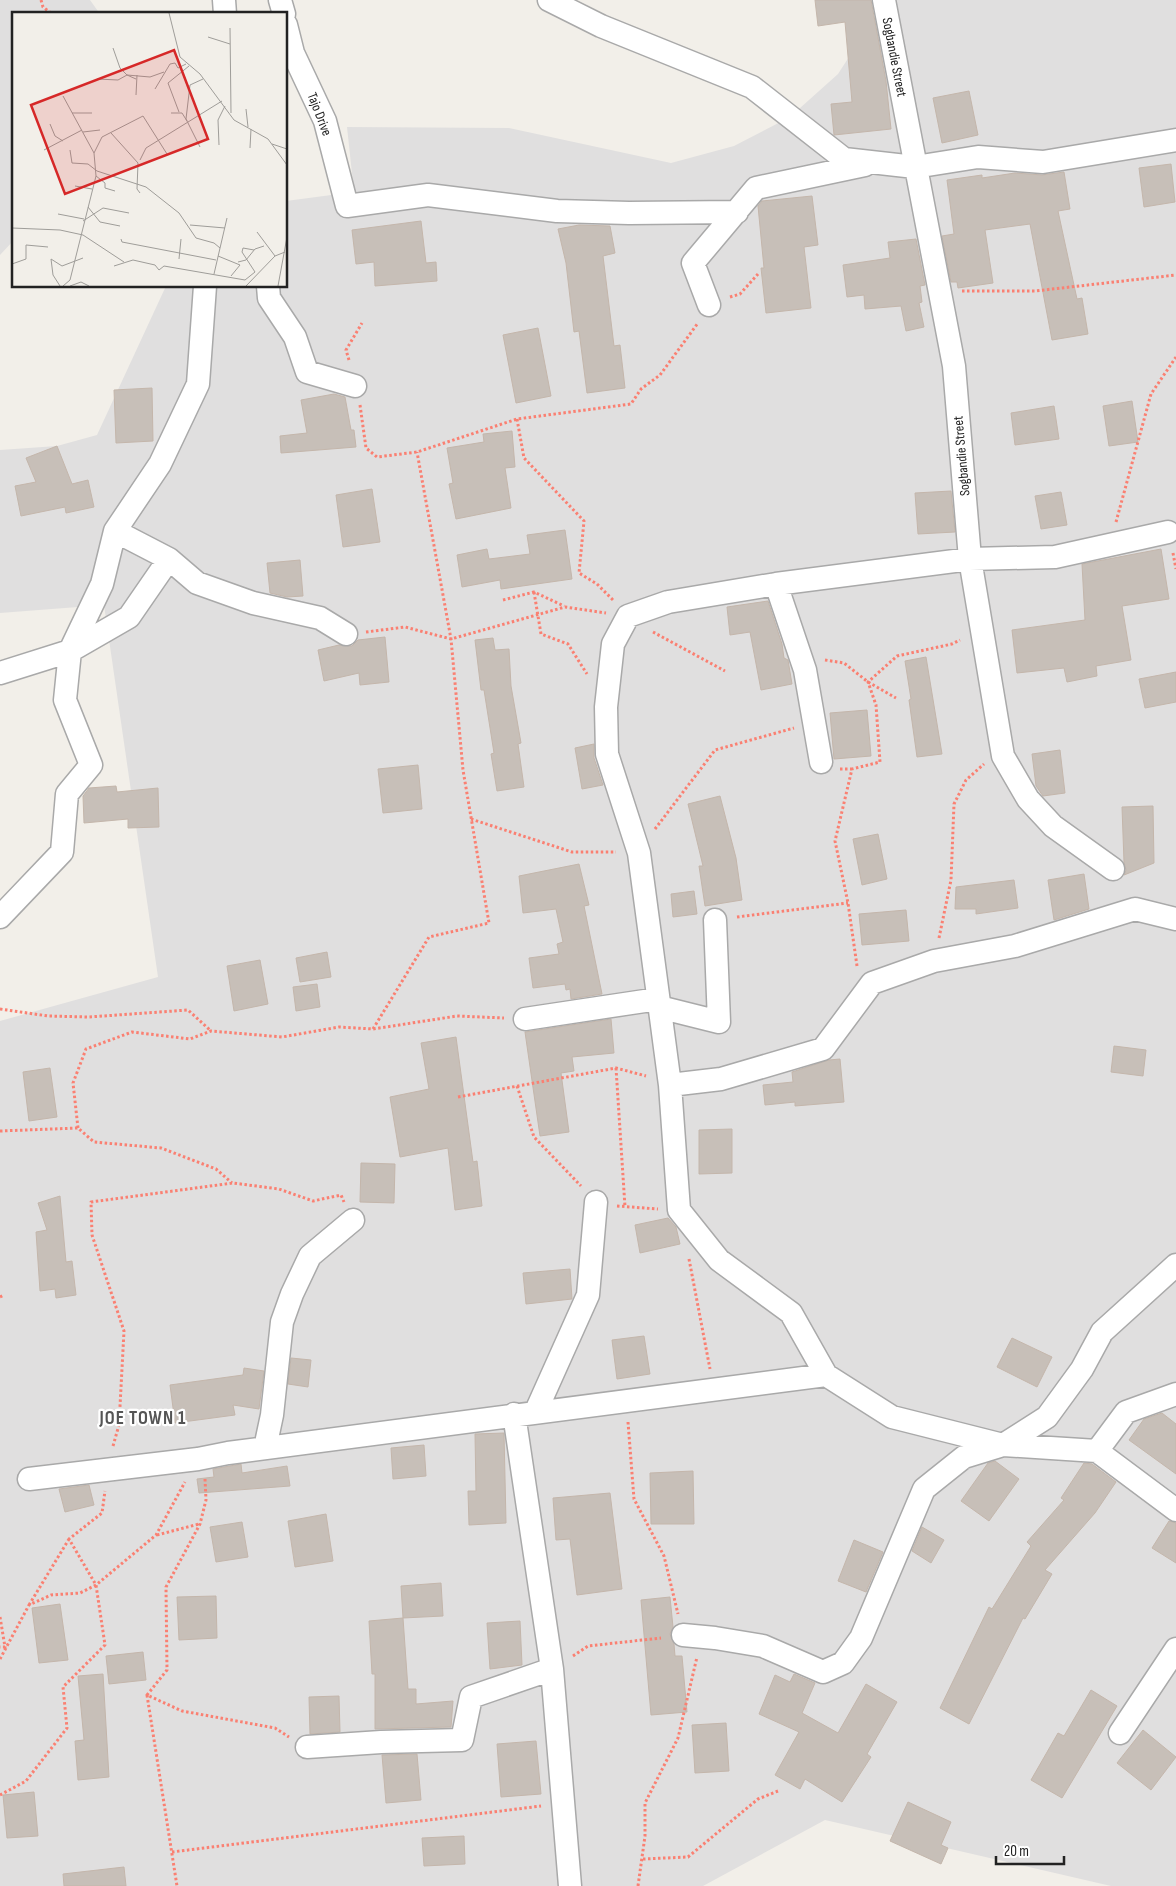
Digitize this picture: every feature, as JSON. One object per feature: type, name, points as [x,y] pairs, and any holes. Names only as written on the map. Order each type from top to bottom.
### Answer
[{"type":"street","points":[[549,0],[601,26],[752,87],[844,159],[915,167],[978,157],[1043,162],[1176,140]]},
{"type":"street","name":"Sogbandie Street","points":[[884,0],[954,366],[970,559],[1003,756],[1028,799],[1053,826],[1113,869]]},
{"type":"street","name":"Tajo Drive","points":[[288,32],[293,53],[325,121],[347,206],[428,195],[557,211],[629,213],[737,212]]},
{"type":"street","points":[[709,305],[693,263],[756,188],[875,162]]},
{"type":"street","points":[[0,917],[62,852],[67,794],[91,765],[65,700],[70,651],[102,584],[115,531],[160,464],[198,384],[205,288]]},
{"type":"street","points":[[268,288],[269,298],[295,337],[307,372],[355,386]]},
{"type":"street","points":[[115,531],[169,559],[197,583],[254,603],[320,618],[346,634]]},
{"type":"street","points":[[1168,532],[1121,544],[1055,557],[970,559],[776,584],[668,602],[628,616],[613,644],[606,707],[607,754],[639,852],[670,1085],[679,1210],[719,1260],[791,1313],[826,1375],[892,1417],[1003,1445],[1097,1451],[1176,1510]]},
{"type":"street","points":[[0,673],[70,651],[129,617],[169,559]]},
{"type":"street","points":[[776,584],[805,670],[820,762]]},
{"type":"street","points":[[670,1085],[721,1079],[823,1049],[872,983],[934,961],[1015,946],[1134,909],[1176,919]]},
{"type":"street","points":[[525,1019],[658,1003],[719,1022],[715,920]]},
{"type":"street","points":[[536,1411],[588,1294],[596,1202]]},
{"type":"street","points":[[265,1448],[272,1415],[282,1322],[292,1294],[310,1256],[353,1220]]},
{"type":"street","points":[[692,1636],[763,1646],[823,1672],[843,1663],[861,1638],[924,1489],[964,1457],[1003,1445],[1047,1418],[1082,1369],[1102,1332],[1176,1265]]},
{"type":"street","points":[[28,1479],[107,1469],[201,1468],[265,1448],[536,1411],[826,1375]]},
{"type":"street","points":[[1097,1451],[1126,1412],[1176,1394]]},
{"type":"street","points":[[514,1414],[552,1670],[561,1803],[570,1886]]},
{"type":"street","points":[[1120,1733],[1176,1649]]},
{"type":"street","points":[[307,1747],[462,1740],[471,1697],[552,1670]]},
{"type":"path","points":[[41,0],[43,7],[49,12]]},
{"type":"path","points":[[362,323],[346,350],[362,414],[366,448],[377,457],[417,452],[517,419],[631,404],[641,389],[660,375],[709,305],[740,294],[758,274]]},
{"type":"path","points":[[939,291],[1035,291],[1176,275]]},
{"type":"path","points":[[1121,544],[1115,521],[1151,394],[1176,357]]},
{"type":"path","points":[[517,419],[524,458],[584,521],[578,573],[597,584],[628,616],[725,671]]},
{"type":"path","points":[[373,1028],[429,937],[488,923],[463,770],[451,639],[417,452]]},
{"type":"path","points":[[503,600],[534,592],[565,607],[628,616]]},
{"type":"path","points":[[534,592],[541,634],[568,644],[587,676]]},
{"type":"path","points":[[346,634],[405,627],[451,639],[565,607]]},
{"type":"path","points":[[868,682],[897,656],[952,644],[981,629]]},
{"type":"path","points":[[805,670],[824,660],[844,663],[868,682],[896,698]]},
{"type":"path","points":[[868,682],[876,705],[880,762],[852,769],[835,841],[848,903],[858,975],[872,983]]},
{"type":"path","points":[[934,961],[951,880],[954,804],[966,780],[990,758],[1003,756]]},
{"type":"path","points":[[715,920],[848,903]]},
{"type":"path","points":[[0,1009],[48,1016],[89,1018],[188,1010],[211,1031]]},
{"type":"path","points":[[233,1183],[216,1169],[161,1148],[94,1142],[78,1128],[73,1083],[86,1049],[132,1032],[190,1039],[211,1031],[282,1037],[339,1027],[373,1028],[457,1016],[525,1019]]},
{"type":"path","points":[[616,1068],[624,1207]]},
{"type":"path","points":[[458,1097],[616,1068],[670,1085]]},
{"type":"path","points":[[517,1086],[534,1137],[596,1202],[624,1207],[679,1210]]},
{"type":"path","points":[[0,1131],[78,1128]]},
{"type":"path","points":[[0,1660],[5,1647],[69,1539],[102,1513],[107,1469],[118,1425],[124,1331],[92,1235],[91,1202],[233,1183],[279,1189],[313,1201],[341,1195],[353,1220]]},
{"type":"path","points":[[688,1257],[714,1389]]},
{"type":"path","points":[[0,1297],[4,1295]]},
{"type":"path","points":[[626,1400],[634,1500],[664,1556],[692,1636],[678,1738],[644,1803],[643,1859],[638,1886]]},
{"type":"path","points":[[176,1886],[147,1695],[168,1670],[166,1587],[200,1524],[206,1500],[201,1468]]},
{"type":"path","points":[[29,1605],[51,1595],[80,1593],[96,1585],[156,1535],[201,1468]]},
{"type":"path","points":[[156,1535],[200,1524]]},
{"type":"path","points":[[0,1795],[26,1781],[67,1728],[63,1687],[105,1645],[96,1585],[69,1539]]},
{"type":"path","points":[[0,1617],[5,1647]]},
{"type":"path","points":[[552,1670],[588,1646],[692,1636]]},
{"type":"path","points":[[0,1647],[5,1647]]},
{"type":"path","points":[[147,1695],[182,1710],[275,1728],[307,1747]]},
{"type":"path","points":[[643,1859],[688,1858],[758,1800],[778,1791]]},
{"type":"path","points":[[172,1852],[561,1803]]},
{"type":"shaded area","points":[[0,0],[90,0],[99,12],[12,12],[12,242],[0,255]]},
{"type":"shaded area","points":[[882,0],[1176,0],[1176,1886],[1111,1886],[825,1820],[703,1886],[0,1886],[0,1021],[158,977],[104,605],[0,613],[0,450],[57,446],[97,435],[165,288],[288,288],[288,201],[354,192],[347,127],[509,128],[671,163],[734,146],[790,117],[838,74],[876,15]]},
{"type":"building","points":[[815,0],[871,0],[886,81],[891,129],[834,135],[831,104],[852,102],[845,22],[818,26]]},
{"type":"building","points":[[969,91],[978,135],[942,143],[933,98]]},
{"type":"building","points":[[1171,164],[1175,202],[1144,207],[1139,168]]},
{"type":"building","points":[[1064,172],[1070,209],[1058,211],[1077,299],[1082,298],[1088,334],[1052,340],[1030,224],[985,230],[993,283],[958,288],[957,282],[951,282],[942,236],[954,234],[947,180],[982,175],[982,178],[1015,173],[1042,175]]},
{"type":"building","points":[[812,196],[818,245],[804,247],[811,308],[766,313],[761,268],[764,268],[758,206],[762,201]]},
{"type":"building","points":[[421,221],[426,263],[436,262],[437,281],[375,286],[374,262],[356,264],[352,230]]},
{"type":"building","points":[[579,225],[610,226],[615,253],[603,256],[614,346],[620,345],[625,388],[587,393],[579,331],[574,332],[566,263],[558,229]]},
{"type":"building","points":[[916,239],[925,285],[920,286],[922,302],[919,303],[924,327],[906,331],[901,306],[865,309],[864,295],[847,297],[843,265],[890,258],[888,242]]},
{"type":"building","points":[[538,328],[551,396],[516,403],[503,335]]},
{"type":"building","points":[[152,388],[153,441],[116,443],[114,390]]},
{"type":"building","points":[[334,394],[345,397],[351,430],[354,430],[356,447],[281,453],[280,436],[307,433],[301,400]]},
{"type":"building","points":[[1132,401],[1138,442],[1109,446],[1103,406]]},
{"type":"building","points":[[1054,406],[1059,439],[1015,445],[1011,413]]},
{"type":"building","points":[[512,431],[515,467],[505,468],[511,508],[456,519],[449,484],[453,483],[447,448],[484,442],[483,434]]},
{"type":"building","points":[[57,446],[72,484],[88,480],[94,507],[66,513],[65,507],[21,516],[15,486],[36,482],[26,458]]},
{"type":"building","points":[[372,489],[380,542],[343,547],[336,495]]},
{"type":"building","points":[[951,491],[955,532],[918,534],[915,493]]},
{"type":"building","points":[[1061,492],[1067,525],[1041,529],[1035,496]]},
{"type":"building","points":[[565,530],[572,579],[501,589],[500,580],[462,587],[457,555],[487,549],[489,559],[530,554],[527,535]]},
{"type":"building","points":[[1161,549],[1169,599],[1122,606],[1131,660],[1096,666],[1097,676],[1067,682],[1064,668],[1017,673],[1012,630],[1085,620],[1082,564]]},
{"type":"building","points":[[300,560],[303,596],[287,597],[270,593],[267,563]]},
{"type":"building","points":[[768,601],[782,644],[784,658],[788,660],[792,684],[761,690],[750,632],[730,635],[727,607]]},
{"type":"building","points":[[385,637],[389,682],[360,685],[359,673],[324,681],[318,650],[339,645],[352,646],[358,640]]},
{"type":"building","points":[[493,638],[495,650],[509,649],[511,686],[521,743],[518,744],[524,787],[497,791],[491,754],[494,753],[484,690],[481,690],[475,640]]},
{"type":"building","points":[[926,657],[942,754],[917,757],[905,661]]},
{"type":"building","points":[[1176,672],[1176,702],[1145,708],[1139,679]]},
{"type":"building","points":[[867,710],[871,756],[834,759],[830,713]]},
{"type":"building","points":[[594,744],[594,758],[603,785],[582,789],[575,748]]},
{"type":"building","points":[[1060,750],[1065,793],[1043,796],[1036,786],[1032,754]]},
{"type":"building","points":[[418,765],[422,809],[383,813],[378,769]]},
{"type":"building","points":[[116,786],[117,792],[158,788],[159,827],[128,828],[128,819],[84,823],[83,796],[89,788]]},
{"type":"building","points":[[720,796],[736,858],[742,900],[705,906],[699,866],[703,866],[688,804]]},
{"type":"building","points":[[1153,806],[1154,863],[1124,875],[1126,870],[1122,807]]},
{"type":"building","points":[[878,834],[887,879],[862,885],[853,839]]},
{"type":"building","points":[[579,864],[589,905],[584,906],[602,994],[571,999],[570,989],[566,990],[565,984],[533,988],[529,958],[559,954],[557,944],[563,942],[556,909],[523,913],[519,876]]},
{"type":"building","points":[[1084,874],[1089,909],[1054,920],[1048,880]]},
{"type":"building","points":[[1014,880],[1018,908],[976,914],[976,909],[955,909],[956,887]]},
{"type":"building","points":[[694,891],[697,914],[673,917],[671,894]]},
{"type":"building","points":[[906,910],[909,941],[862,945],[859,914]]},
{"type":"building","points":[[327,952],[331,977],[300,982],[296,958]]},
{"type":"building","points":[[260,960],[268,1004],[234,1011],[227,966]]},
{"type":"building","points":[[317,984],[320,1007],[296,1011],[293,987]]},
{"type":"building","points":[[611,1019],[614,1053],[572,1057],[574,1071],[561,1073],[569,1132],[540,1136],[525,1032]]},
{"type":"building","points":[[456,1037],[473,1162],[477,1161],[482,1206],[455,1210],[448,1148],[400,1157],[390,1097],[429,1089],[421,1043]]},
{"type":"building","points":[[1114,1046],[1146,1050],[1143,1076],[1111,1072]]},
{"type":"building","points":[[840,1059],[844,1102],[795,1106],[795,1102],[765,1105],[763,1085],[793,1082],[792,1072],[829,1060]]},
{"type":"building","points":[[50,1068],[57,1117],[29,1121],[23,1072]]},
{"type":"building","points":[[732,1129],[732,1173],[699,1174],[699,1130]]},
{"type":"building","points":[[361,1163],[395,1164],[394,1203],[360,1202]]},
{"type":"building","points":[[60,1196],[66,1262],[72,1261],[76,1295],[56,1298],[55,1289],[40,1291],[36,1232],[47,1230],[38,1203]]},
{"type":"building","points":[[668,1218],[676,1227],[680,1244],[640,1253],[635,1225]]},
{"type":"building","points":[[570,1269],[572,1299],[526,1304],[523,1273]]},
{"type":"building","points":[[644,1336],[650,1374],[617,1379],[612,1340]]},
{"type":"building","points":[[1012,1338],[1052,1357],[1037,1387],[997,1367]]},
{"type":"building","points":[[291,1358],[311,1360],[308,1387],[288,1384]]},
{"type":"building","points":[[244,1368],[264,1371],[259,1409],[233,1405],[235,1415],[175,1423],[170,1385],[243,1375]]},
{"type":"building","points":[[1162,1413],[1176,1424],[1176,1474],[1129,1440],[1144,1419]]},
{"type":"building","points":[[504,1433],[506,1523],[469,1525],[468,1491],[476,1491],[475,1434]]},
{"type":"building","points":[[424,1445],[426,1476],[393,1479],[391,1448]]},
{"type":"building","points":[[995,1461],[1019,1479],[989,1521],[961,1501],[988,1463]]},
{"type":"building","points":[[1084,1463],[1092,1464],[1116,1482],[1095,1513],[1045,1570],[1052,1574],[1025,1619],[1023,1618],[969,1724],[940,1708],[989,1607],[992,1609],[1031,1546],[1027,1542],[1064,1500],[1061,1498]]},
{"type":"building","points":[[241,1464],[242,1473],[287,1466],[290,1486],[199,1493],[197,1479],[214,1477],[213,1469]]},
{"type":"building","points":[[693,1471],[694,1524],[651,1524],[650,1473]]},
{"type":"building","points":[[89,1485],[94,1505],[65,1512],[59,1489]]},
{"type":"building","points":[[610,1493],[622,1589],[577,1595],[570,1539],[556,1540],[553,1498]]},
{"type":"building","points":[[326,1514],[333,1561],[295,1567],[288,1521]]},
{"type":"building","points":[[1169,1521],[1176,1523],[1176,1563],[1152,1548]]},
{"type":"building","points":[[242,1522],[248,1557],[216,1562],[210,1527]]},
{"type":"building","points":[[922,1527],[944,1540],[931,1563],[912,1551]]},
{"type":"building","points":[[854,1540],[883,1552],[866,1592],[838,1581]]},
{"type":"building","points":[[441,1583],[443,1616],[403,1618],[401,1586]]},
{"type":"building","points":[[216,1596],[217,1638],[179,1640],[177,1597]]},
{"type":"building","points":[[670,1597],[673,1627],[670,1634],[674,1644],[675,1656],[682,1656],[687,1712],[651,1715],[641,1600]]},
{"type":"building","points":[[60,1604],[68,1660],[39,1663],[32,1608]]},
{"type":"building","points":[[403,1618],[408,1689],[416,1689],[416,1704],[453,1701],[451,1727],[375,1729],[375,1674],[372,1674],[369,1621]]},
{"type":"building","points":[[520,1621],[522,1665],[490,1669],[487,1623]]},
{"type":"building","points":[[143,1652],[146,1680],[109,1684],[106,1656]]},
{"type":"building","points":[[103,1674],[109,1777],[78,1780],[75,1741],[84,1740],[78,1676]]},
{"type":"building","points":[[794,1674],[815,1683],[802,1713],[838,1733],[866,1684],[897,1702],[867,1754],[871,1757],[842,1802],[805,1779],[800,1789],[775,1775],[799,1732],[759,1714],[775,1675],[790,1682]]},
{"type":"building","points":[[1091,1690],[1117,1706],[1062,1798],[1031,1780],[1058,1733],[1064,1736]]},
{"type":"building","points":[[339,1696],[340,1732],[310,1734],[309,1697]]},
{"type":"building","points":[[726,1723],[729,1771],[695,1773],[692,1725]]},
{"type":"building","points":[[1143,1730],[1176,1757],[1151,1790],[1117,1763]]},
{"type":"building","points":[[536,1741],[541,1794],[501,1797],[497,1744]]},
{"type":"building","points":[[417,1754],[421,1800],[386,1803],[382,1755]]},
{"type":"building","points":[[34,1792],[38,1836],[7,1838],[3,1795]]},
{"type":"building","points":[[908,1802],[951,1822],[941,1845],[948,1848],[941,1864],[890,1841]]},
{"type":"building","points":[[464,1836],[465,1864],[424,1866],[422,1838]]},
{"type":"building","points":[[124,1867],[126,1886],[64,1886],[63,1874]]},
{"type":"district","name":"JOE TOWN 1","points":[[143,1417]]}]
